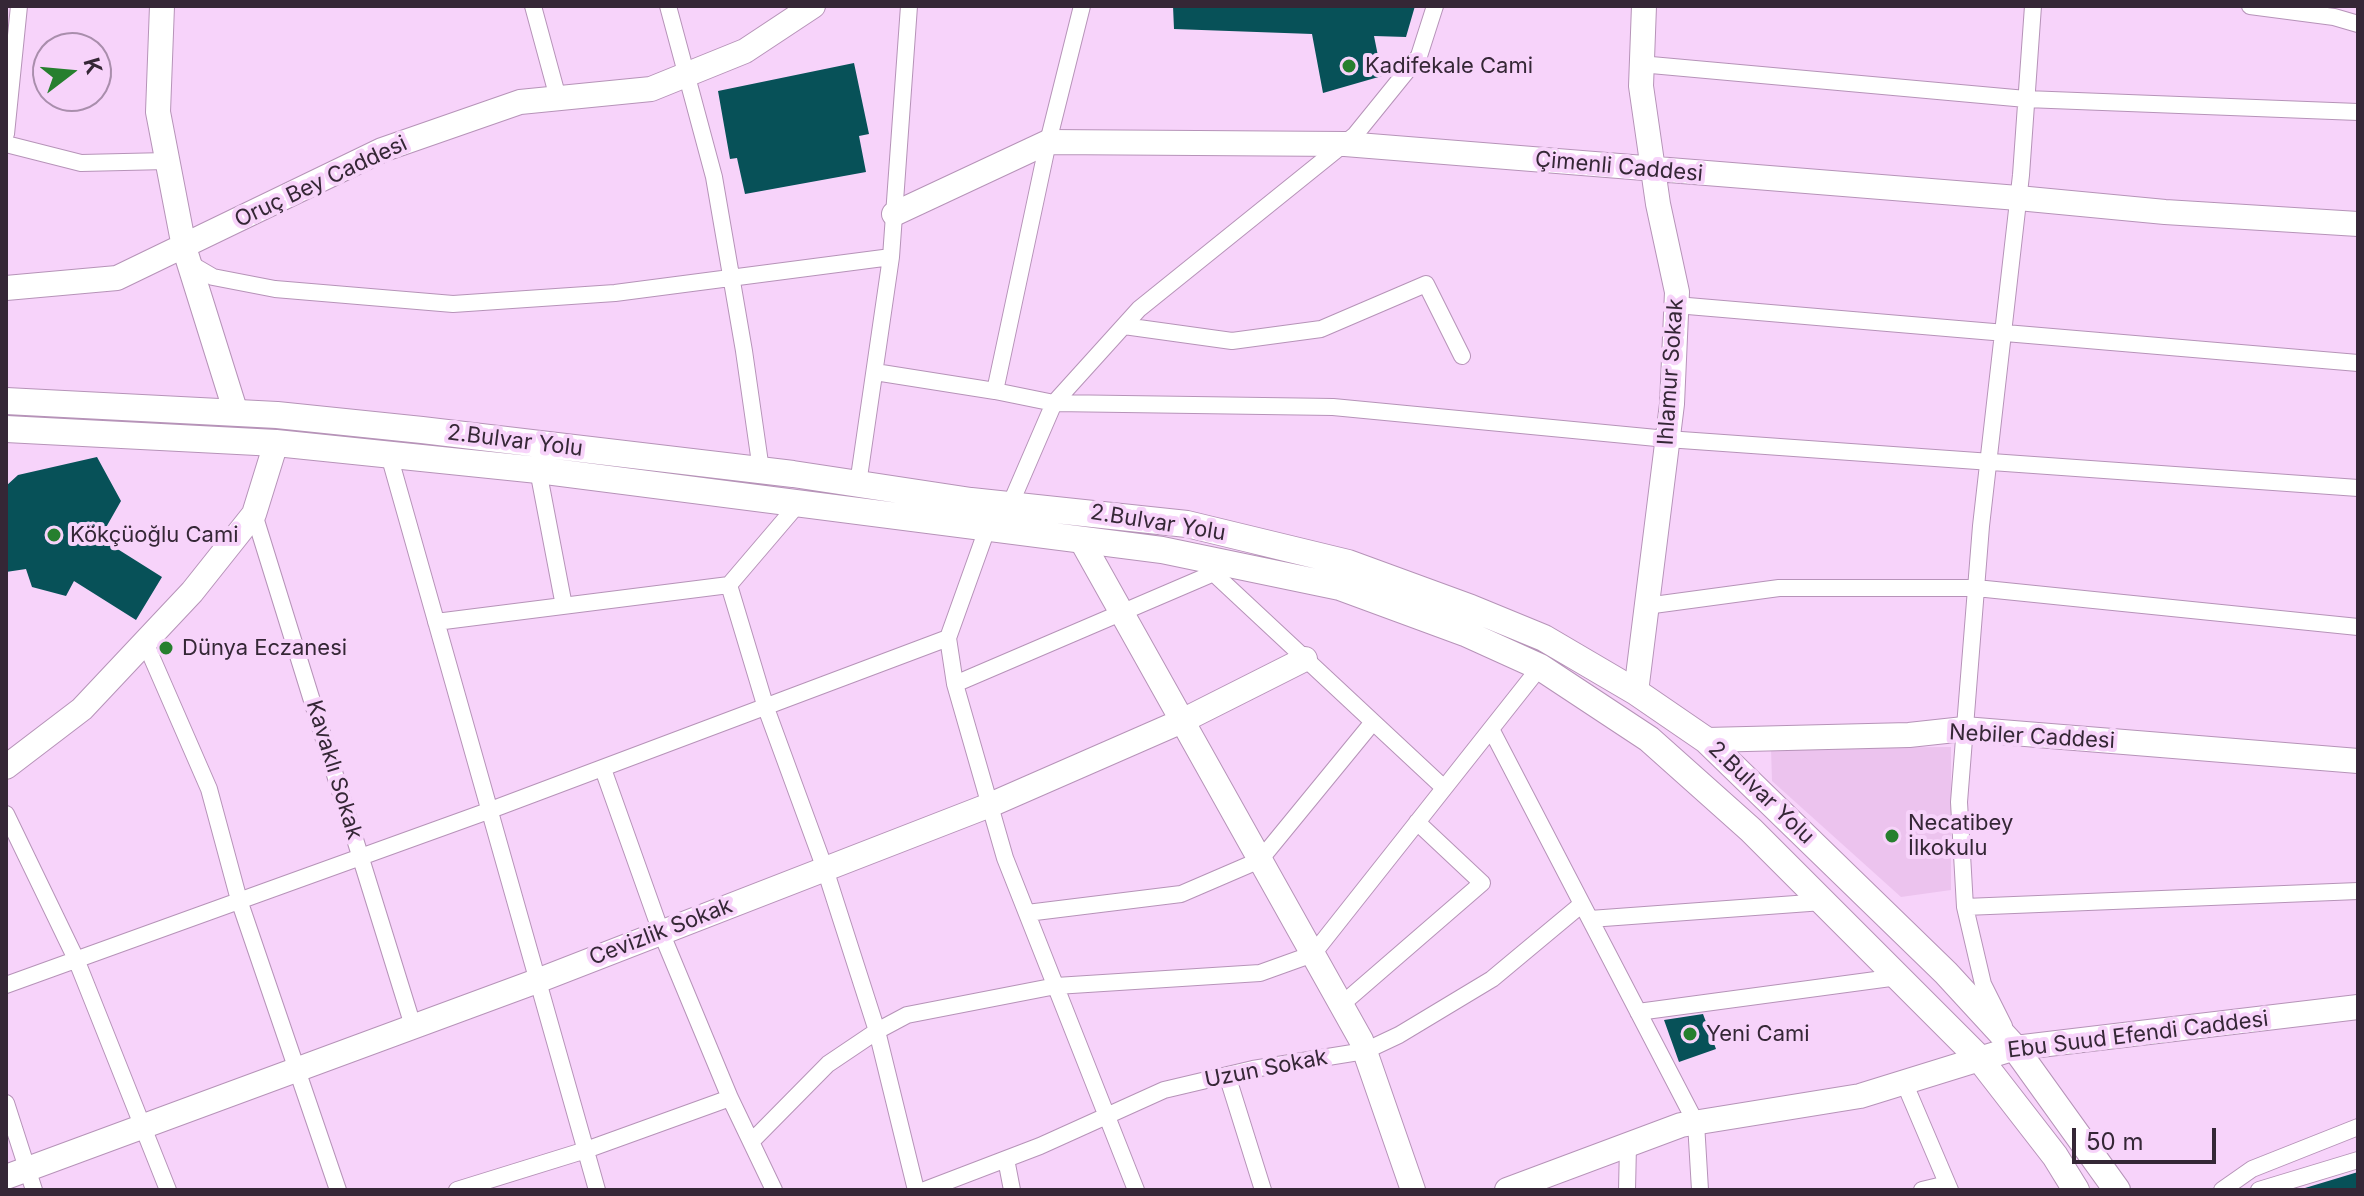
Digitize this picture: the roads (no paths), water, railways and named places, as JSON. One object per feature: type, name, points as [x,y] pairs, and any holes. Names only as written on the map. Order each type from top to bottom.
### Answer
[{"type":"main road","name":"2.Bulvar Yolu","points":[[6,401],[236,413],[422,430],[761,470],[1010,505],[1187,524],[1348,563],[1471,608],[1544,638],[1636,692],[1706,740],[1946,973],[2015,1048],[2117,1190]]},
{"type":"main road","name":"2.Bulvar Yolu","points":[[6,429],[276,443],[538,470],[1081,540],[1205,565],[1340,587],[1465,633],[1540,667],[1649,739],[1751,830],[1979,1058],[2055,1156],[2076,1190]]},
{"type":"street","points":[[6,134],[19,6]]},
{"type":"street","points":[[162,6],[158,112],[186,255],[236,413]]},
{"type":"street","points":[[533,6],[558,98]]},
{"type":"street","points":[[668,6],[714,177],[761,470]]},
{"type":"street","name":"Oruç Bey Caddesi","points":[[6,288],[117,278],[186,255],[382,150],[520,102],[651,89],[745,51],[813,6]]},
{"type":"street","points":[[858,484],[891,257],[909,6]]},
{"type":"street","points":[[995,391],[1048,142],[1082,6]]},
{"type":"street","points":[[1136,1190],[1005,858],[955,684],[948,638],[987,529],[1010,505],[1054,403],[1139,309],[1355,135],[1419,56],[1435,6]]},
{"type":"street","name":"Ihlamur Sokak","points":[[1636,692],[1672,404],[1677,292],[1653,170],[1641,86],[1644,6]]},
{"type":"street","points":[[2015,1048],[1983,984],[1965,907],[1959,802],[1976,588],[2018,198],[2033,6]]},
{"type":"street","points":[[2250,6],[2334,17],[2358,24]]},
{"type":"street","points":[[1640,64],[2026,99],[2358,112]]},
{"type":"street","name":"Çimenli Caddesi","points":[[894,214],[1048,142],[1345,144],[2165,212],[2358,224]]},
{"type":"street","points":[[6,144],[81,163],[167,161]]},
{"type":"street","points":[[186,255],[213,277],[275,289],[453,304],[615,293],[891,257]]},
{"type":"street","points":[[1124,326],[1232,341],[1321,329],[1426,284],[1462,356]]},
{"type":"street","points":[[1676,305],[2358,363]]},
{"type":"street","points":[[875,372],[1054,403],[1333,407],[1667,439],[2358,488]]},
{"type":"street","points":[[6,767],[82,709],[192,592],[254,514],[276,443]]},
{"type":"street","points":[[389,455],[597,1190]]},
{"type":"street","points":[[538,470],[564,606]]},
{"type":"street","points":[[436,622],[729,585],[799,503]]},
{"type":"street","name":"Kavaklı Sokak","points":[[254,514],[413,1026]]},
{"type":"street","points":[[1081,540],[1365,1051],[1413,1190]]},
{"type":"street","points":[[955,684],[1121,612],[1205,565],[1444,788]]},
{"type":"street","points":[[729,585],[766,708],[825,869],[877,1031],[916,1190]]},
{"type":"street","points":[[1646,606],[1779,588],[1976,588],[2358,627]]},
{"type":"street","points":[[6,985],[603,769],[948,638]]},
{"type":"street","points":[[145,642],[209,789],[239,900],[338,1190]]},
{"type":"street","name":"Cevizlik Sokak","points":[[22,1179],[141,1127],[537,981],[990,805],[1182,721],[1305,659]]},
{"type":"street","points":[[751,1142],[828,1064],[907,1015],[1056,986],[1260,973],[1313,954],[1540,667]]},
{"type":"street","points":[[1027,913],[1181,894],[1260,860],[1373,722]]},
{"type":"street","points":[[1491,729],[1696,1123],[1700,1190]]},
{"type":"street","name":"Nebiler Caddesi","points":[[1706,740],[1909,735],[1964,729],[2358,761]]},
{"type":"street","points":[[603,769],[661,932],[730,1098],[774,1190]]},
{"type":"street","points":[[6,814],[76,959],[168,1190]]},
{"type":"street","points":[[1341,1005],[1482,883],[1417,822]]},
{"type":"street","points":[[1965,907],[2358,891]]},
{"type":"street","points":[[1586,911],[1823,902]]},
{"type":"street","name":"Uzun Sokak","points":[[925,1190],[1006,1159],[1164,1090],[1227,1075],[1365,1051],[1399,1035],[1492,979],[1586,911]]},
{"type":"street","points":[[1638,1012],[1898,977]]},
{"type":"street","name":"Ebu Suud Efendi Caddesi","points":[[1507,1190],[1681,1125],[1860,1096],[2015,1048],[2358,1007]]},
{"type":"street","points":[[1227,1075],[1263,1190]]},
{"type":"street","points":[[1904,1082],[1949,1187],[1922,1190]]},
{"type":"street","points":[[457,1190],[586,1150],[730,1098]]},
{"type":"street","points":[[6,1103],[22,1179]]},
{"type":"street","points":[[2222,1190],[2252,1169],[2358,1127]]},
{"type":"street","points":[[1627,1190],[1628,1145]]},
{"type":"street","points":[[1006,1159],[1012,1190]]},
{"type":"street","points":[[2259,1190],[2358,1160]]},
{"type":"place","name":"Kadifekale Cami","points":[[1349,66]]},
{"type":"place","name":"Kökçüoğlu Cami","points":[[54,535]]},
{"type":"place","name":"Dünya Eczanesi","points":[[166,648]]},
{"type":"place","name":"Necatibey İlkokulu","points":[[1892,836]]},
{"type":"place","name":"Yeni Cami","points":[[1690,1034]]}]
